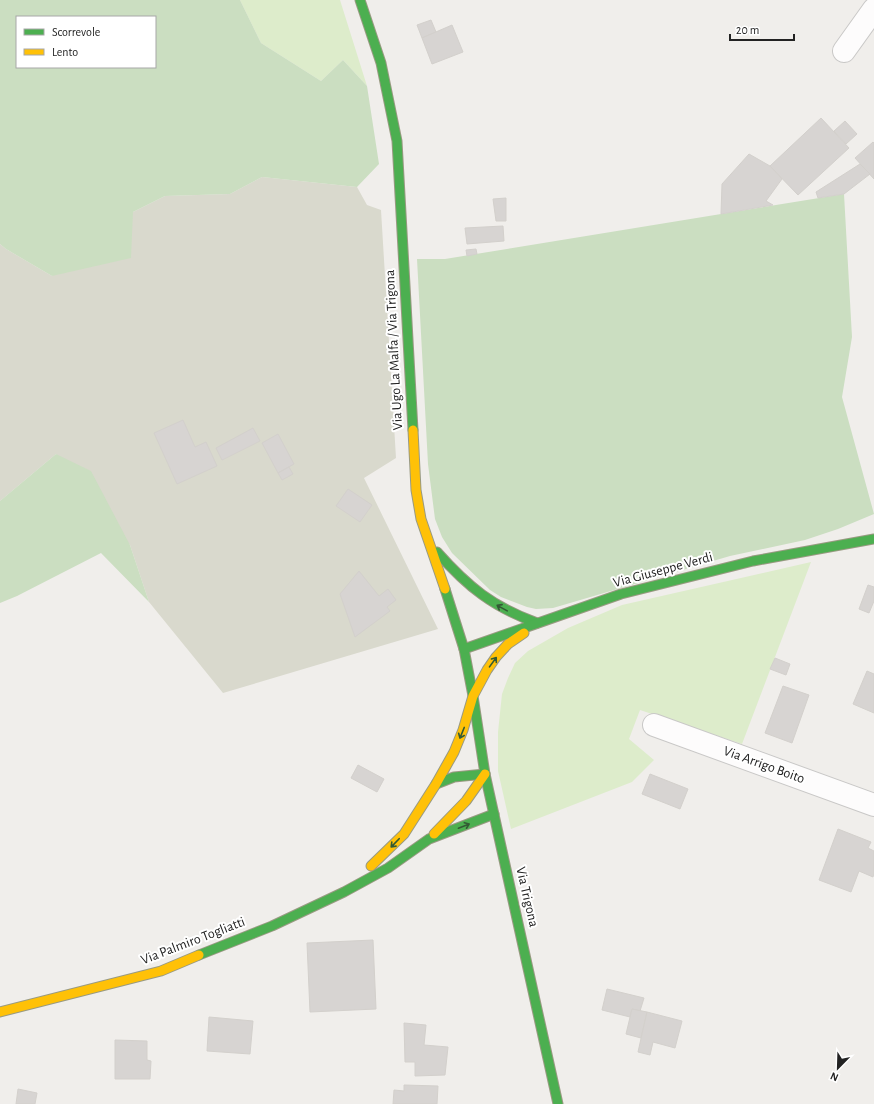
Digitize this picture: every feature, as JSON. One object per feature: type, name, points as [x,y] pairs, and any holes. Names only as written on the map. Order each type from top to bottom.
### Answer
[{"type":"street","name":"Via Ugo La Malfa / Via Trigona","points":[[360,0],[381,63],[397,141],[416,490],[428,542],[447,594],[464,649],[473,696]]},
{"type":"street","points":[[844,51],[874,9]]},
{"type":"street","name":"Via Giuseppe Verdi","points":[[464,649],[621,594],[746,562],[874,539]]},
{"type":"street","points":[[428,542],[457,575],[487,600],[519,617],[537,623]]},
{"type":"street","points":[[344,892],[404,834],[436,784],[454,752],[463,730],[473,696],[487,670],[508,644],[537,623]]},
{"type":"street","name":"Via Trigona","points":[[473,696],[485,774],[558,1104]]},
{"type":"street","name":"Via Arrigo Boito","points":[[654,725],[874,805]]},
{"type":"street","points":[[436,784],[454,777],[485,774]]},
{"type":"street","points":[[344,892],[388,868],[429,839],[466,801],[485,774]]},
{"type":"street","points":[[429,839],[494,814]]},
{"type":"street","name":"Via Palmiro Togliatti","points":[[0,1012],[161,971],[229,942],[272,926],[344,892]]},
{"type":"shaded area","points":[[262,177],[357,187],[367,205],[381,210],[396,458],[364,478],[438,629],[223,693],[149,602],[130,545],[56,454],[0,501],[0,244],[52,276],[133,212],[165,196],[230,194]]},
{"type":"green space","points":[[0,0],[240,0],[261,43],[321,81],[343,60],[367,86],[379,164],[357,187],[262,177],[230,194],[165,196],[133,212],[131,258],[52,276],[0,244]]},
{"type":"green space","points":[[240,0],[340,0],[367,86],[343,60],[321,81],[261,43]]},
{"type":"green space","points":[[844,194],[852,337],[842,397],[874,514],[838,529],[805,540],[730,556],[553,608],[536,609],[501,597],[490,590],[452,553],[442,537],[435,519],[428,464],[417,259],[445,259]]},
{"type":"green space","points":[[56,454],[91,471],[130,545],[149,602],[101,553],[17,596],[0,603],[0,501]]},
{"type":"green space","points":[[811,562],[742,744],[640,710],[629,739],[654,760],[632,782],[511,829],[498,771],[498,732],[502,694],[515,663],[528,651],[568,628],[622,605]]},
{"type":"building","points":[[431,20],[436,32],[422,38],[417,25]]},
{"type":"building","points":[[452,25],[463,52],[432,64],[422,38]]},
{"type":"building","points":[[821,118],[849,148],[798,195],[770,166]]},
{"type":"building","points":[[845,121],[857,134],[846,144],[834,131]]},
{"type":"building","points":[[873,142],[874,143],[874,179],[855,158]]},
{"type":"building","points":[[749,154],[770,166],[782,179],[766,201],[773,205],[721,214],[722,184]]},
{"type":"building","points":[[860,164],[870,174],[844,194],[818,198],[816,192]]},
{"type":"building","points":[[506,198],[506,221],[496,221],[493,199]]},
{"type":"building","points":[[503,226],[504,241],[467,244],[465,228]]},
{"type":"building","points":[[476,249],[477,254],[467,256],[466,250]]},
{"type":"building","points":[[183,420],[195,447],[206,442],[217,466],[177,484],[154,433]]},
{"type":"building","points":[[253,428],[260,441],[222,460],[216,448]]},
{"type":"building","points":[[278,434],[294,464],[278,473],[262,443]]},
{"type":"building","points":[[289,467],[293,474],[282,480],[278,473]]},
{"type":"building","points":[[348,489],[372,505],[360,522],[336,506]]},
{"type":"building","points":[[359,571],[379,596],[388,589],[396,600],[387,607],[390,611],[355,637],[340,594]]},
{"type":"building","points":[[868,585],[874,587],[874,601],[869,613],[859,609]]},
{"type":"building","points":[[775,658],[790,664],[786,675],[770,669]]},
{"type":"building","points":[[867,671],[874,674],[874,713],[853,704]]},
{"type":"building","points":[[783,686],[809,695],[792,743],[765,733]]},
{"type":"building","points":[[358,765],[384,779],[377,792],[351,778]]},
{"type":"building","points":[[650,774],[688,789],[680,809],[642,794]]},
{"type":"building","points":[[838,829],[871,842],[868,848],[874,851],[873,877],[859,871],[851,892],[819,880]]},
{"type":"building","points":[[373,940],[376,1009],[310,1012],[307,943]]},
{"type":"building","points":[[607,989],[644,998],[640,1011],[632,1009],[630,1017],[602,1010]]},
{"type":"building","points":[[632,1009],[647,1012],[641,1038],[626,1034]]},
{"type":"building","points":[[647,1012],[682,1021],[675,1048],[653,1042],[650,1055],[638,1052]]},
{"type":"building","points":[[209,1017],[253,1021],[250,1054],[207,1051]]},
{"type":"building","points":[[404,1023],[426,1025],[424,1045],[448,1047],[445,1075],[415,1076],[415,1062],[405,1062]]},
{"type":"building","points":[[115,1040],[147,1041],[147,1060],[151,1061],[150,1079],[115,1079]]},
{"type":"building","points":[[404,1085],[438,1086],[437,1104],[393,1104],[394,1090],[404,1091]]},
{"type":"building","points":[[18,1089],[37,1093],[35,1104],[16,1104]]},
{"type":"traffic: fast","points":[[360,0],[381,63],[397,141],[413,430]]},
{"type":"traffic: fast","points":[[464,649],[621,594],[753,561],[874,539]]},
{"type":"traffic: fast","points":[[437,552],[460,576],[482,595],[507,610],[537,623]]},
{"type":"traffic: fast","points":[[445,589],[464,649],[485,774],[558,1104]]},
{"type":"traffic: fast","points":[[436,784],[454,777],[485,774]]},
{"type":"traffic: fast","points":[[199,955],[272,926],[344,892],[388,868],[429,839],[494,814]]},
{"type":"traffic: slow","points":[[413,430],[416,490],[421,519],[445,589]]},
{"type":"traffic: slow","points":[[371,866],[404,834],[436,784],[454,752],[463,730],[473,696],[487,670],[508,644],[524,633]]},
{"type":"traffic: slow","points":[[434,834],[466,801],[485,774]]},
{"type":"traffic: slow","points":[[0,1012],[161,971],[199,955]]}]
